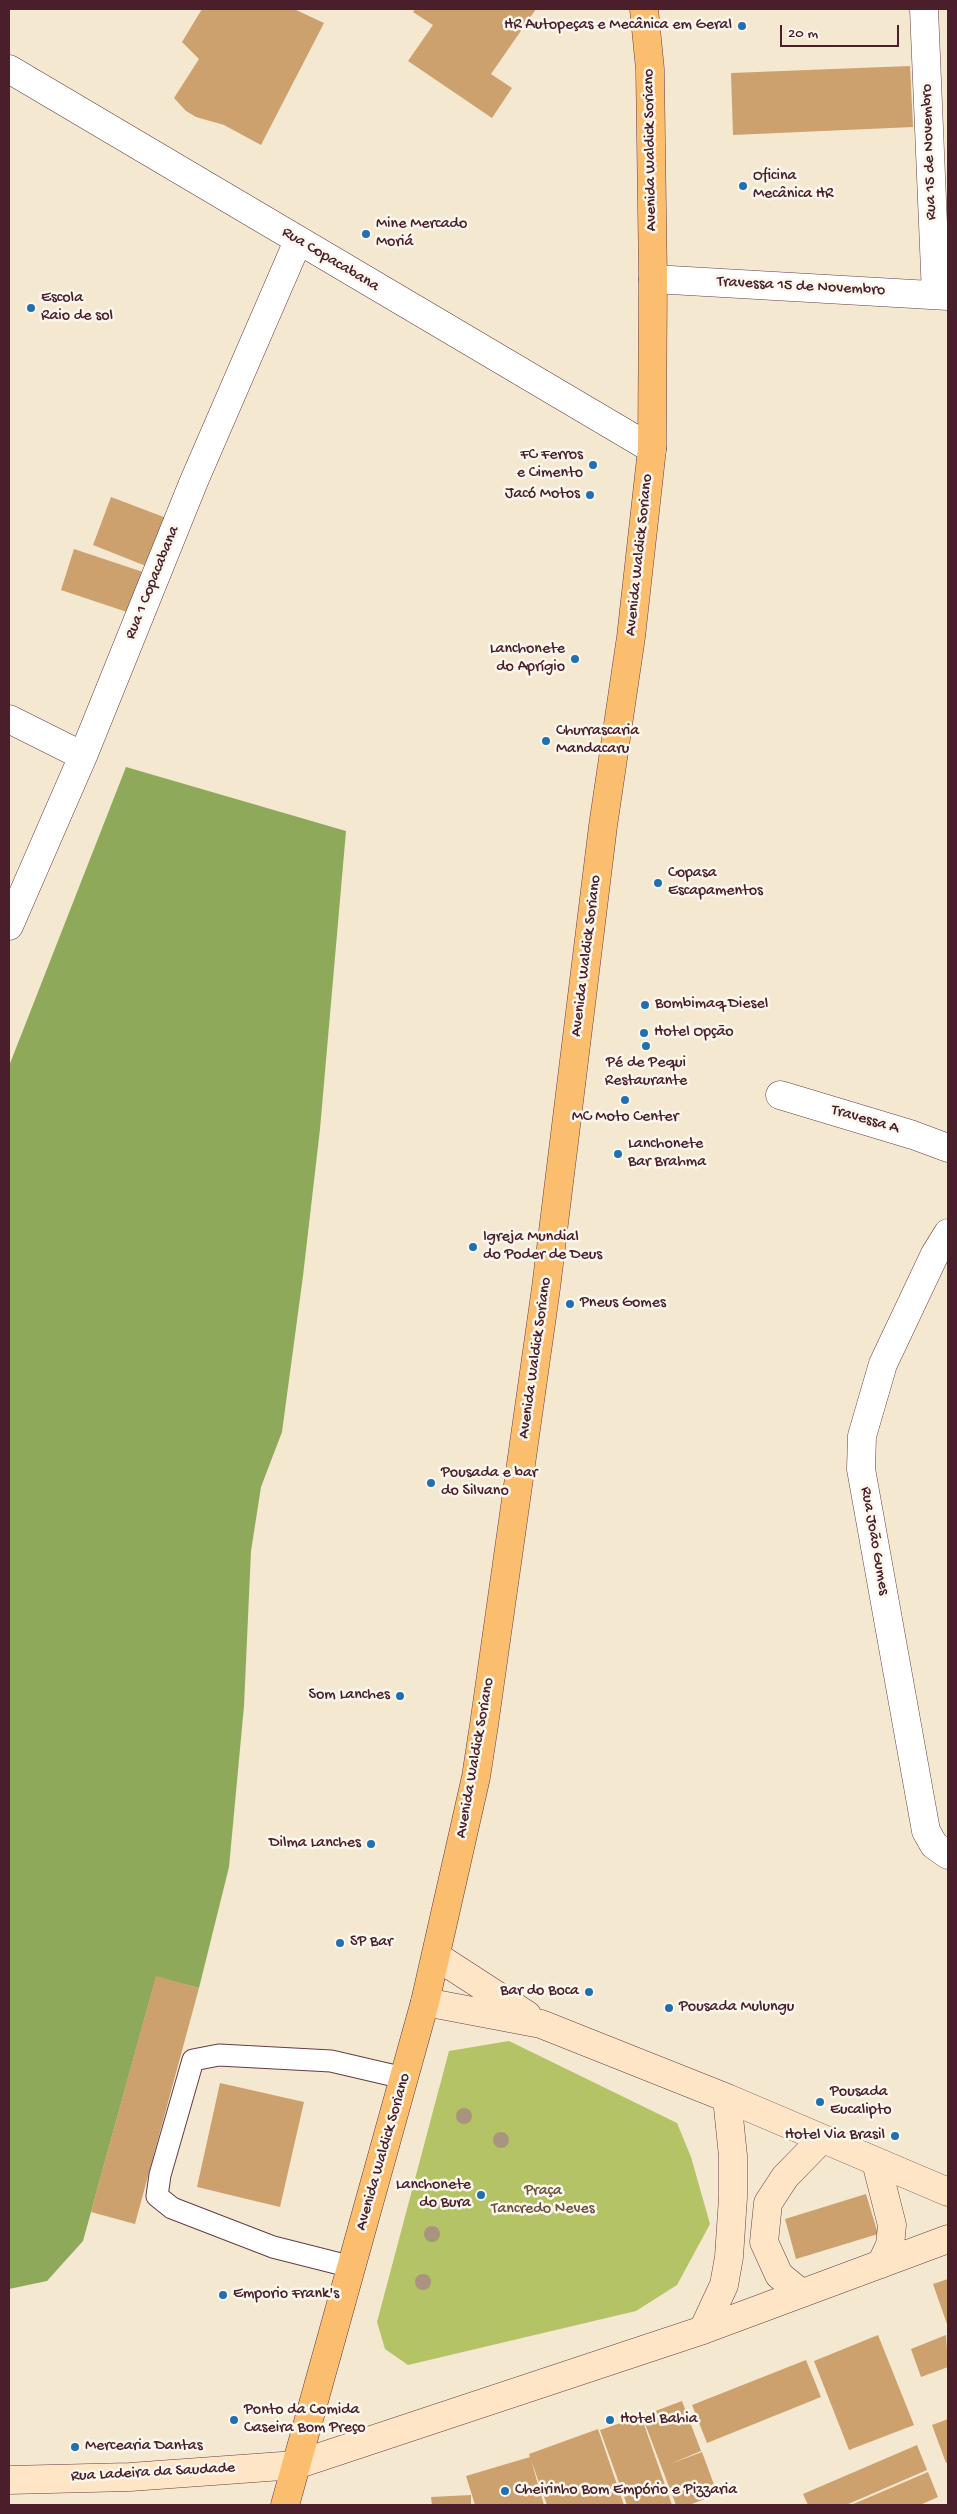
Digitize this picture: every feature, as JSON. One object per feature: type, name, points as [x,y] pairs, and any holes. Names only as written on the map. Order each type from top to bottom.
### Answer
[{"type":"main road","name":"Avenida Waldick Soriano","points":[[285,2505],[426,2002],[476,1777],[484,1725],[546,1288],[604,826],[631,637],[652,448],[653,279],[650,69],[644,9]]},
{"type":"main road","points":[[436,1956],[541,2024]]},
{"type":"main road","points":[[426,2002],[541,2024],[727,2098],[948,2192]]},
{"type":"main road","points":[[703,2330],[724,2285],[729,2257],[733,2197],[733,2156],[727,2098]]},
{"type":"main road","points":[[801,2293],[779,2275],[764,2242],[768,2203],[785,2177],[822,2139]]},
{"type":"main road","points":[[876,2162],[892,2225],[890,2245],[881,2264]]},
{"type":"main road","points":[[296,2465],[703,2330],[948,2239]]},
{"type":"main road","name":"Rua Ladeira da Saudade","points":[[9,2480],[130,2477],[296,2465]]},
{"type":"street","name":"Rua 15 de Novembro","points":[[924,9],[942,295]]},
{"type":"street","name":"Rua Copacabana","points":[[9,69],[652,448]]},
{"type":"street","name":"Rua 1 Copacabana","points":[[9,926],[83,756],[194,481],[298,241]]},
{"type":"street","name":"Travessa 15 de Novembro","points":[[653,279],[942,295]]},
{"type":"street","points":[[9,719],[83,756]]},
{"type":"street","name":"Travessa A","points":[[780,1095],[913,1134],[948,1148]]},
{"type":"street","name":"Rua João Gumes","points":[[948,1233],[935,1254],[883,1364],[862,1436],[861,1469],[926,1831],[934,1845],[948,1855]]},
{"type":"lane","points":[[352,2267],[273,2247],[172,2208],[156,2196],[160,2175],[194,2060],[219,2055],[330,2061],[404,2078]]},
{"type":"green space","points":[[126,767],[346,831],[320,1129],[303,1276],[282,1432],[261,1487],[251,1551],[244,1706],[229,1867],[199,1988],[156,1977],[83,2241],[47,2281],[9,2289],[9,1066]]},
{"type":"green space","name":"Praça Tancredo Neves","points":[[509,2041],[677,2123],[691,2157],[710,2224],[677,2285],[636,2311],[408,2365],[385,2349],[377,2322],[449,2051]]},
{"type":"building","points":[[202,9],[294,9],[324,23],[261,145],[224,125],[196,117],[186,111],[174,98],[199,59],[182,42]]},
{"type":"building","points":[[415,9],[536,9],[491,74],[512,88],[492,118],[408,61],[433,25],[413,12]]},
{"type":"building","points":[[910,66],[913,127],[733,135],[731,73]]},
{"type":"building","points":[[111,497],[169,519],[151,568],[93,545]]},
{"type":"building","points":[[74,549],[143,572],[130,613],[61,590]]},
{"type":"building","points":[[156,1976],[199,1988],[135,2224],[91,2212]]},
{"type":"building","points":[[220,2083],[304,2102],[280,2207],[197,2187]]},
{"type":"building","points":[[866,2194],[878,2234],[796,2259],[785,2219]]},
{"type":"building","points":[[948,2279],[948,2327],[933,2284]]},
{"type":"building","points":[[878,2335],[914,2425],[849,2450],[814,2361]]},
{"type":"building","points":[[946,2335],[948,2367],[921,2377],[911,2349]]},
{"type":"building","points":[[806,2360],[821,2397],[707,2443],[692,2405]]},
{"type":"building","points":[[682,2401],[701,2451],[670,2464],[702,2452],[716,2490],[704,2495],[705,2499],[689,2505],[676,2505],[642,2416]]},
{"type":"building","points":[[641,2416],[672,2505],[627,2505],[600,2430]]},
{"type":"building","points":[[948,2419],[948,2462],[946,2463],[932,2425]]},
{"type":"building","points":[[598,2429],[624,2505],[547,2505],[531,2460],[544,2505],[475,2505],[466,2476],[530,2457],[529,2454]]},
{"type":"building","points":[[917,2445],[927,2470],[846,2505],[808,2505],[803,2494]]},
{"type":"building","points":[[928,2472],[938,2497],[920,2505],[851,2505]]},
{"type":"building","points":[[471,2495],[471,2505],[432,2505],[431,2497]]},
{"type":"place","name":"HR Autopeças e Mecânica em Geral","points":[[742,26]]},
{"type":"place","name":"Oficina Mecânica HR","points":[[743,186]]},
{"type":"place","name":"Mine Mercado Moriá","points":[[366,234]]},
{"type":"place","name":"Escola Raio de sol","points":[[31,308]]},
{"type":"place","name":"FC Ferros e Cimento","points":[[593,465]]},
{"type":"place","name":"Jacó Motos","points":[[590,495]]},
{"type":"place","name":"Lanchonete do Aprígio","points":[[575,659]]},
{"type":"place","name":"Churrascaria Mandacaru","points":[[546,741]]},
{"type":"place","name":"Copasa Escapamentos","points":[[658,883]]},
{"type":"place","name":"Bombimaq Diesel","points":[[645,1005]]},
{"type":"place","name":"Hotel Opção","points":[[644,1033]]},
{"type":"place","name":"Pé de Pequi Restaurante","points":[[646,1046]]},
{"type":"place","name":"MC Moto Center","points":[[625,1100]]},
{"type":"place","name":"Lanchonete Bar Brahma","points":[[618,1154]]},
{"type":"place","name":"Igreja Mundial do Poder de Deus","points":[[473,1247]]},
{"type":"place","name":"Pneus Gomes","points":[[570,1304]]},
{"type":"place","name":"Pousada e bar do Silvano","points":[[431,1483]]},
{"type":"place","name":"Som Lanches","points":[[400,1696]]},
{"type":"place","name":"Dilma Lanches","points":[[371,1844]]},
{"type":"place","name":"SP Bar","points":[[340,1943]]},
{"type":"place","name":"Bar do Boca","points":[[589,1992]]},
{"type":"place","name":"Pousada Mulungu","points":[[669,2008]]},
{"type":"place","name":"Pousada Eucalipto","points":[[820,2102]]},
{"type":"place","name":"Hotel Via Brasil","points":[[895,2136]]},
{"type":"place","name":"Lanchonete do Bura","points":[[481,2195]]},
{"type":"place","name":"Emporio Frank's","points":[[223,2295]]},
{"type":"place","name":"Ponto da Comida Caseira Bom Preço","points":[[234,2420]]},
{"type":"place","name":"Hotel Bahia","points":[[610,2420]]},
{"type":"place","name":"Mercearia Dantas","points":[[75,2447]]},
{"type":"place","name":"Cheirinho Bom Empório e Pizzaria","points":[[505,2491]]}]
